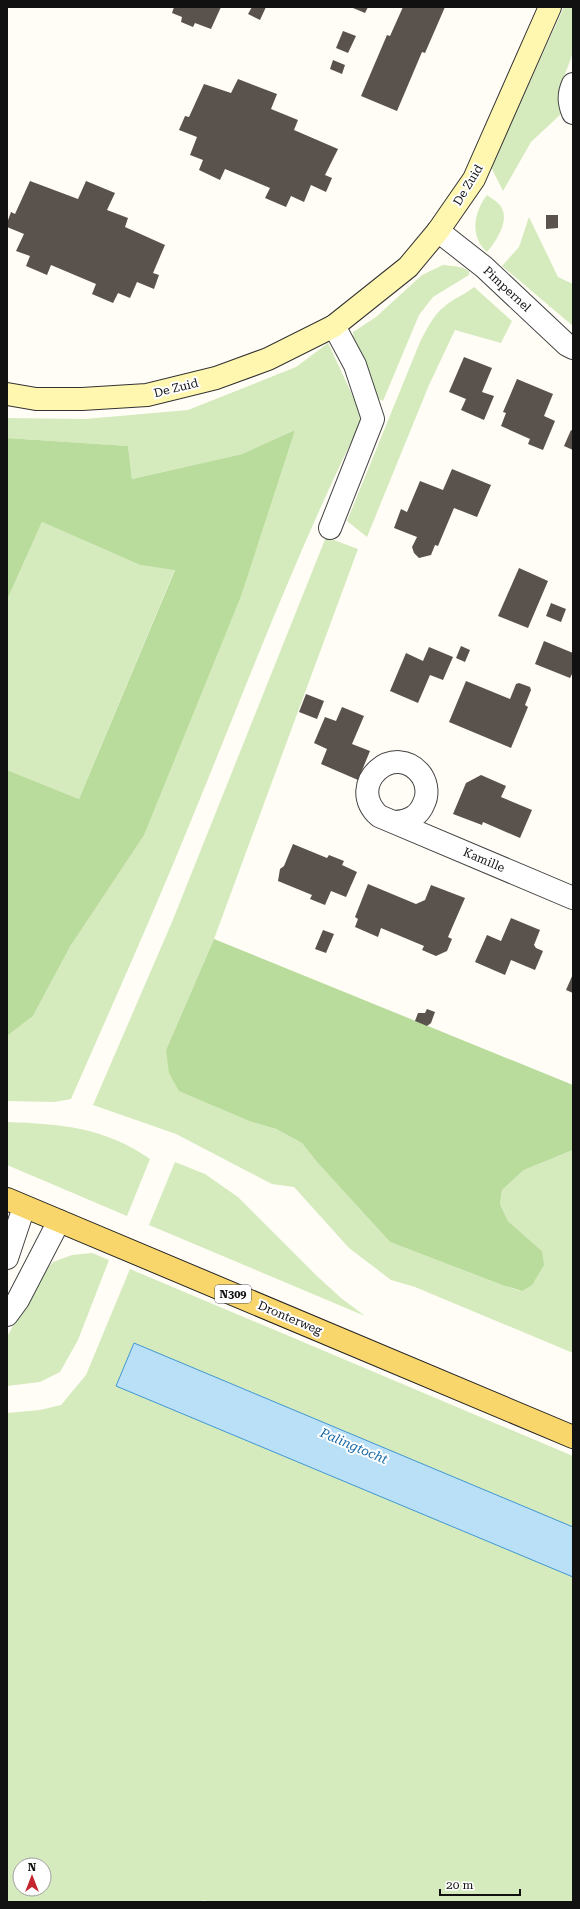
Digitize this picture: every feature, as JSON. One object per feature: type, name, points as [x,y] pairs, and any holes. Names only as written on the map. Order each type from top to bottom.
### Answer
[{"type":"main road","name":"Dronterweg","points":[[16,1203],[573,1437]]},
{"type":"street","name":"De Zuid","points":[[7,394],[36,399],[82,399],[147,395],[216,378],[268,360],[334,326],[408,267],[438,231],[474,179],[550,7]]},
{"type":"street","points":[[573,84],[570,92],[570,104],[573,113]]},
{"type":"street","name":"Pimpernel","points":[[438,231],[484,267],[567,345],[573,348]]},
{"type":"street","points":[[330,528],[373,419],[355,365],[334,326]]},
{"type":"street","name":"Kamille","points":[[395,822],[573,898]]},
{"type":"street","points":[[7,1258],[16,1203]]},
{"type":"street","points":[[7,1315],[18,1300],[59,1221]]},
{"type":"green space","points":[[564,7],[573,7],[574,41],[571,59],[560,90],[559,106],[561,114],[531,142],[503,191],[491,167]]},
{"type":"green space","points":[[487,195],[499,204],[503,210],[504,216],[501,230],[487,252],[481,246],[478,239],[475,224],[479,209]]},
{"type":"green space","points":[[529,217],[558,277],[573,284],[573,326],[502,266],[519,247]]},
{"type":"green space","points":[[443,265],[463,268],[469,271],[469,275],[433,297],[419,315],[383,401],[372,395],[354,348],[353,332],[376,317],[422,275]]},
{"type":"green space","points":[[474,287],[512,321],[501,343],[455,330],[429,385],[367,537],[347,521],[420,342],[437,314],[452,301]]},
{"type":"green space","points":[[328,343],[363,418],[317,515],[165,883],[71,1099],[54,1102],[7,1101],[7,1036],[33,1016],[71,945],[295,430],[242,454],[132,479],[128,446],[7,438],[7,418],[85,419],[188,410],[296,367]]},
{"type":"green space","points":[[295,430],[241,596],[144,835],[71,945],[33,1016],[7,1036],[7,770],[79,799],[175,570],[140,565],[42,522],[7,600],[7,438],[128,446],[132,479],[242,454]]},
{"type":"green space","points":[[42,522],[140,565],[175,569],[79,799],[7,770],[7,600]]},
{"type":"green space","points":[[326,537],[358,549],[214,939],[166,1050],[252,1122],[276,1129],[302,1143],[316,1161],[390,1242],[521,1291],[542,1251],[508,1221],[500,1204],[502,1190],[524,1170],[573,1150],[573,1353],[415,1287],[391,1280],[349,1248],[294,1187],[272,1184],[176,1134],[93,1105],[172,922]]},
{"type":"green space","points":[[214,939],[573,1085],[573,1150],[524,1170],[502,1190],[500,1204],[508,1221],[542,1251],[544,1265],[532,1285],[522,1291],[502,1285],[390,1242],[316,1161],[302,1143],[276,1129],[252,1122],[179,1091],[169,1073],[166,1050]]},
{"type":"green space","points":[[7,1122],[46,1124],[82,1129],[116,1140],[133,1148],[150,1159],[127,1216],[7,1165]]},
{"type":"green space","points":[[175,1162],[205,1174],[238,1197],[317,1276],[341,1298],[365,1316],[149,1225]]},
{"type":"green space","points":[[92,1253],[109,1260],[78,1340],[60,1372],[40,1382],[7,1386],[7,1337],[37,1280],[53,1262],[72,1255]]},
{"type":"green space","points":[[130,1269],[573,1456],[573,1527],[134,1343],[116,1386],[573,1577],[573,1902],[209,1902],[203,1900],[202,1902],[7,1902],[7,1413],[40,1410],[61,1405],[86,1375]]},
{"type":"water","name":"Palingtocht","points":[[134,1343],[573,1527],[573,1577],[116,1386]]},
{"type":"building","points":[[174,7],[221,7],[211,29],[195,23],[193,27],[181,22],[182,17],[172,13]]},
{"type":"building","points":[[252,7],[266,7],[260,20],[248,14]]},
{"type":"building","points":[[368,7],[365,13],[353,8]]},
{"type":"building","points":[[403,7],[445,7],[425,53],[422,52],[397,111],[361,96],[387,35],[390,36]]},
{"type":"building","points":[[343,31],[356,36],[348,53],[336,48]]},
{"type":"building","points":[[333,60],[345,65],[342,74],[330,69]]},
{"type":"building","points":[[238,79],[277,94],[271,109],[298,120],[294,130],[338,149],[325,175],[332,178],[326,192],[311,185],[304,202],[291,196],[286,207],[265,198],[270,188],[225,169],[220,180],[199,170],[203,160],[190,155],[197,137],[179,130],[185,116],[189,117],[204,84],[231,93]]},
{"type":"building","points":[[30,181],[78,199],[86,181],[115,193],[107,210],[128,218],[125,227],[165,245],[153,273],[159,275],[154,289],[137,282],[130,298],[118,293],[113,303],[92,294],[96,284],[51,265],[47,275],[26,266],[30,256],[16,251],[24,234],[7,227],[7,223],[11,212],[15,214]]},
{"type":"building","points":[[546,215],[558,215],[558,228],[546,229]]},
{"type":"building","points":[[464,357],[492,368],[482,392],[494,396],[484,420],[461,410],[466,399],[449,392]]},
{"type":"building","points":[[517,379],[553,394],[544,416],[555,421],[543,450],[528,444],[530,439],[501,426],[506,413],[503,412]]},
{"type":"building","points":[[571,430],[573,431],[573,450],[564,446]]},
{"type":"building","points":[[452,469],[491,485],[477,517],[454,508],[438,546],[435,545],[431,555],[419,558],[414,553],[412,547],[417,537],[394,528],[401,509],[407,512],[420,481],[443,490]]},
{"type":"building","points":[[519,568],[548,581],[528,628],[498,616]]},
{"type":"building","points":[[551,603],[566,609],[561,622],[546,616]]},
{"type":"building","points":[[544,641],[573,653],[573,672],[570,678],[535,664]]},
{"type":"building","points":[[461,646],[470,650],[465,662],[456,658]]},
{"type":"building","points":[[429,647],[453,657],[443,680],[430,675],[418,703],[390,691],[406,653],[423,661]]},
{"type":"building","points":[[466,681],[510,699],[516,684],[519,683],[530,687],[531,690],[525,705],[528,707],[511,748],[449,722]]},
{"type":"building","points":[[306,694],[324,701],[317,719],[299,712]]},
{"type":"building","points":[[342,707],[364,716],[352,744],[370,751],[358,780],[321,764],[327,749],[314,743],[325,717],[336,721]]},
{"type":"building","points":[[481,775],[506,786],[501,797],[532,810],[520,838],[483,822],[482,825],[453,814],[466,783]]},
{"type":"building","points":[[293,844],[327,858],[329,855],[344,861],[342,865],[357,872],[346,897],[331,891],[325,905],[310,899],[312,895],[278,881],[280,869],[284,866]]},
{"type":"building","points":[[368,884],[416,904],[425,900],[431,885],[465,898],[448,937],[452,939],[447,951],[436,956],[422,950],[424,946],[381,928],[378,937],[355,927],[358,919],[355,917]]},
{"type":"building","points":[[511,918],[540,930],[534,945],[536,948],[543,951],[535,970],[511,960],[505,975],[475,962],[487,935],[501,941]]},
{"type":"building","points":[[323,930],[334,934],[326,953],[315,949]]},
{"type":"building","points":[[573,974],[573,993],[566,990]]},
{"type":"building","points":[[427,1009],[435,1012],[431,1023],[427,1026],[415,1021],[418,1013],[425,1013]]}]
